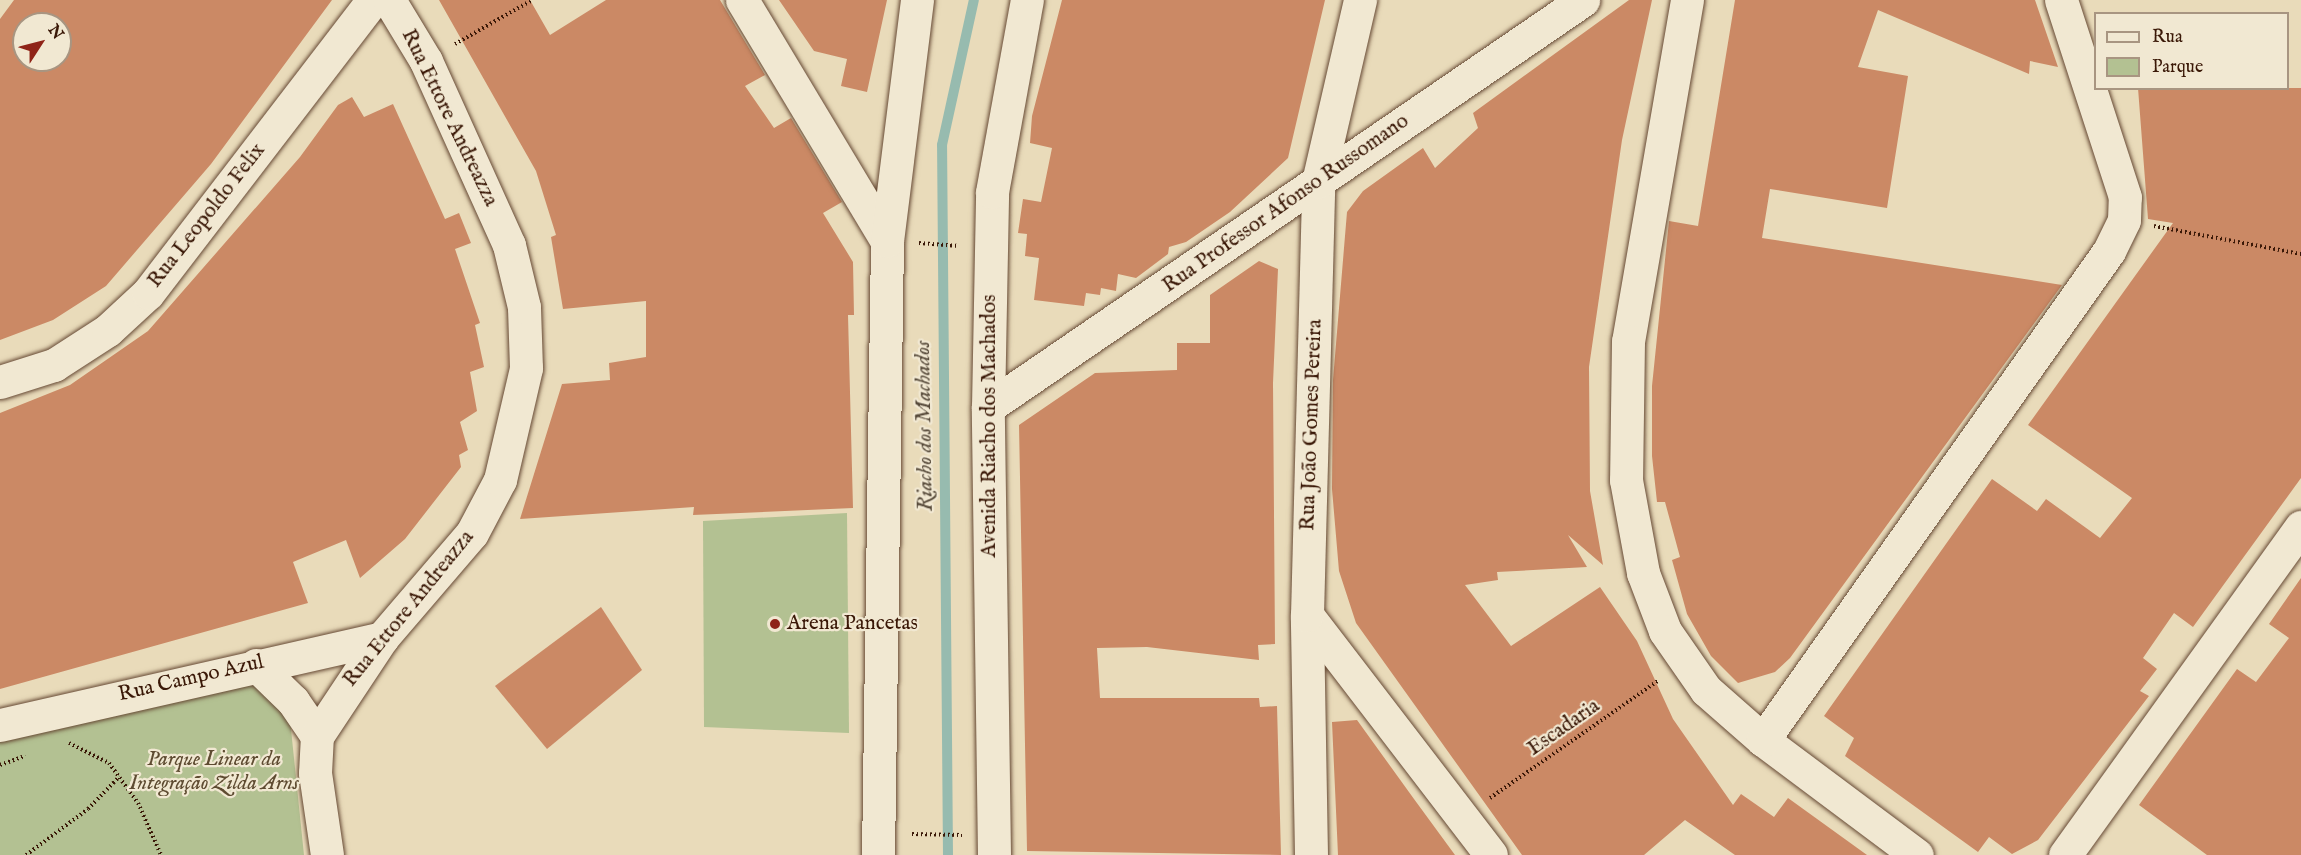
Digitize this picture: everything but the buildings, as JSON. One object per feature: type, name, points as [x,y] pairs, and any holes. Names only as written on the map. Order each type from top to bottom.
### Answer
[{"type":"street","name":"Rua Leopoldo Felix","points":[[0,382],[54,365],[108,330],[148,293],[373,0]]},
{"type":"street","name":"Rua Ettore Andreazza","points":[[317,736],[382,638],[439,578],[477,525],[500,480],[526,368],[524,307],[509,245],[426,61],[389,0]]},
{"type":"street","points":[[742,0],[902,242]]},
{"type":"street","points":[[878,855],[902,242],[917,0]]},
{"type":"street","name":"Avenida Riacho dos Machados","points":[[994,855],[988,407],[992,192],[1027,0]]},
{"type":"street","name":"Rua João Gomes Pereira","points":[[1311,855],[1307,615],[1318,182],[1360,0]]},
{"type":"street","name":"Rua Professor Afonso Russomano","points":[[988,407],[1583,0]]},
{"type":"street","points":[[1687,0],[1628,341],[1626,480],[1643,573],[1683,663],[1763,740],[1917,855]]},
{"type":"street","points":[[1763,740],[2109,252],[2124,220],[2125,197],[2061,0]]},
{"type":"street","points":[[2065,855],[2301,526]]},
{"type":"street","points":[[1307,615],[1491,855]]},
{"type":"street","name":"Rua Campo Azul","points":[[0,725],[256,664],[382,638]]},
{"type":"street","points":[[256,664],[293,701],[317,736],[315,772],[327,855]]},
{"type":"path","points":[[426,61],[532,0]]},
{"type":"path","points":[[2124,220],[2301,254]]},
{"type":"path","points":[[902,242],[960,246]]},
{"type":"path","name":"Escadaria","points":[[1462,817],[1683,663]]},
{"type":"path","points":[[56,746],[67,742],[109,763],[138,803],[161,855]]},
{"type":"path","points":[[0,765],[33,753]]},
{"type":"path","points":[[26,855],[88,809],[119,777]]},
{"type":"path","points":[[910,834],[963,835]]},
{"type":"green space","name":"Arena Pancetas","points":[[847,513],[849,733],[704,727],[703,521]]},
{"type":"green space","name":"Parque Linear da Integração Zilda Arns","points":[[250,681],[289,710],[304,855],[0,855],[0,737]]},
{"type":"waterway","name":"Riacho dos Machados","points":[[948,855],[942,145],[974,0]]},
{"type":"place","name":"Arena Pancetas","points":[[775,624]]}]
